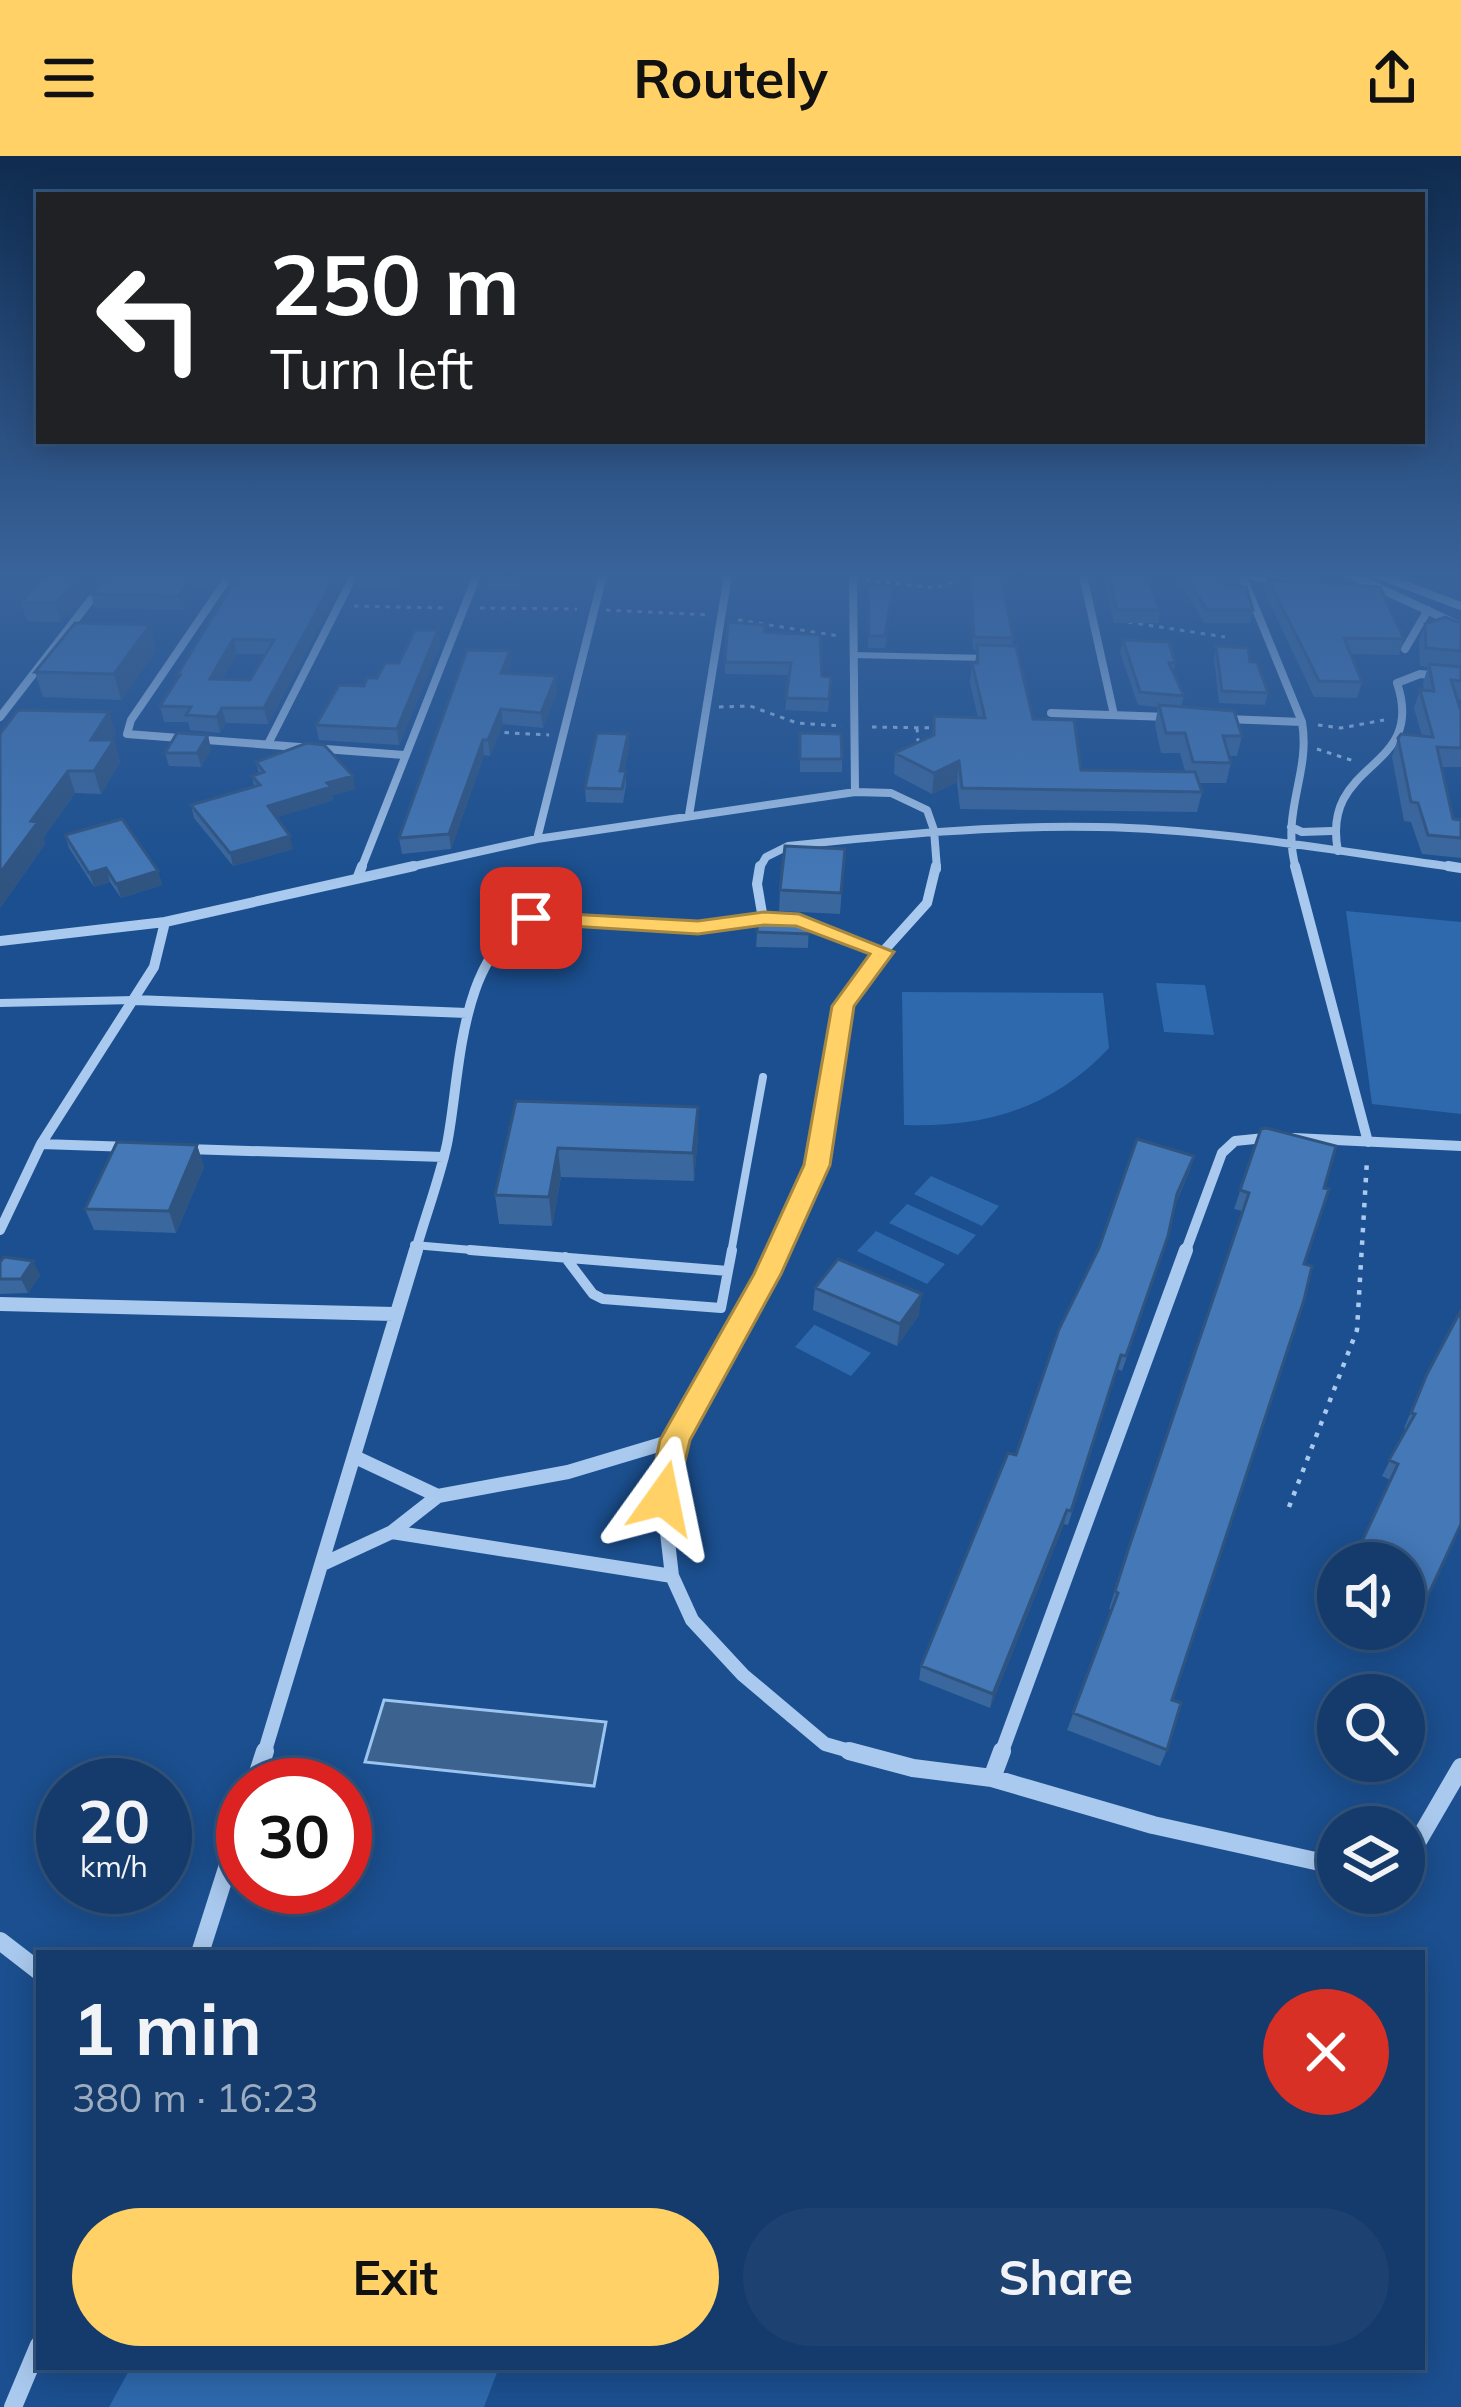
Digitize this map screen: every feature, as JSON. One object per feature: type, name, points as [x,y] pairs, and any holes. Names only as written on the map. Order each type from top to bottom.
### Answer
[{"type":"street","points":[[0,717],[29,680]]},
{"type":"street","points":[[158,680],[127,734],[404,755]]},
{"type":"street","points":[[268,744],[300,680]]},
{"type":"street","points":[[356,879],[435,680]]},
{"type":"street","points":[[537,839],[576,680]]},
{"type":"street","points":[[689,814],[710,680]]},
{"type":"street","points":[[853,680],[855,792]]},
{"type":"street","points":[[1106,680],[1114,716]]},
{"type":"street","points":[[1285,680],[1306,746],[1290,808],[1290,847],[1368,1142]]},
{"type":"street","points":[[1338,850],[1332,816],[1343,796],[1400,734],[1407,716],[1400,680]]},
{"type":"street","points":[[1052,713],[1184,718]]},
{"type":"street","points":[[1208,719],[1302,722]]},
{"type":"street","points":[[0,941],[165,922],[537,839],[689,814],[855,792],[892,793],[914,800],[927,810],[934,830],[937,877],[928,903],[843,1006],[817,1165],[767,1274],[675,1440],[663,1498],[672,1576],[692,1620],[743,1675],[825,1744],[913,1768],[992,1778],[1154,1825],[1317,1861]]},
{"type":"street","points":[[1291,826],[1303,832],[1331,831]]},
{"type":"street","points":[[764,919],[757,865],[767,852],[934,830],[1136,829],[1461,868]]},
{"type":"street","points":[[263,1758],[444,1157],[467,1013],[513,929],[531,918],[678,928],[764,919],[806,922],[883,952]]},
{"type":"street","points":[[0,1230],[41,1144],[154,967],[165,922]]},
{"type":"street","points":[[135,1000],[467,1013]]},
{"type":"street","points":[[992,1778],[1222,1154],[1235,1141],[1262,1137],[1461,1146]]},
{"type":"street","points":[[41,1144],[136,1148]]},
{"type":"street","points":[[160,1148],[444,1157]]},
{"type":"street","points":[[0,1304],[394,1314]]},
{"type":"street","points":[[325,1563],[392,1532],[438,1496],[568,1472],[675,1440]]},
{"type":"street","points":[[355,1457],[438,1496]]},
{"type":"street","points":[[392,1532],[672,1576]]},
{"type":"street","points":[[1425,1828],[1461,1766]]},
{"type":"street","points":[[201,1950],[216,1903]]},
{"type":"street","points":[[0,1941],[36,1969]]},
{"type":"street","points":[[13,2407],[36,2352]]},
{"type":"lane","points":[[0,1003],[135,1000]]},
{"type":"lane","points":[[565,1257],[593,1294],[603,1299],[718,1310],[723,1305],[763,1077]]},
{"type":"lane","points":[[414,1245],[728,1271]]},
{"type":"path","points":[[705,707],[751,706],[797,724],[956,728]]},
{"type":"path","points":[[1302,722],[1341,728],[1407,716]]},
{"type":"path","points":[[514,734],[542,722],[564,729]]},
{"type":"path","points":[[917,728],[918,741]]},
{"type":"path","points":[[491,732],[564,729]]},
{"type":"path","points":[[1306,746],[1369,766]]},
{"type":"path","points":[[1289,1507],[1358,1330],[1368,1142]]},
{"type":"shaded area","points":[[1346,911],[1461,922],[1461,1114],[1372,1104]]},
{"type":"shaded area","points":[[1156,983],[1205,985],[1214,1035],[1164,1032]]},
{"type":"shaded area","points":[[902,992],[1103,993],[1109,1048],[1065,1086],[1016,1110],[962,1123],[904,1125]]},
{"type":"shaded area","points":[[931,1176],[999,1206],[982,1226],[914,1194]]},
{"type":"shaded area","points":[[907,1204],[976,1235],[958,1255],[889,1223]]},
{"type":"shaded area","points":[[876,1231],[945,1264],[927,1284],[857,1251]]},
{"type":"shaded area","points":[[815,1324],[871,1353],[851,1376],[795,1347]]},
{"type":"shaded area","points":[[384,1700],[606,1722],[594,1786],[372,1763],[372,1758],[366,1758]]},
{"type":"shaded area","points":[[129,2370],[498,2370],[484,2407],[109,2407]]},
{"type":"building","points":[[177,680],[279,680],[264,708],[222,708],[217,717],[186,715],[191,707],[160,706]]},
{"type":"building","points":[[366,680],[417,680],[397,729],[316,725],[339,685],[364,686]]},
{"type":"building","points":[[456,680],[554,680],[541,713],[501,709],[488,740],[483,740],[449,834],[399,838]]},
{"type":"building","points":[[789,680],[831,680],[829,699],[786,698]]},
{"type":"building","points":[[976,680],[1024,680],[1033,719],[1074,720],[1081,770],[1195,772],[1202,792],[962,788],[959,761],[934,773],[895,753],[934,735],[934,716],[985,718]]},
{"type":"building","points":[[1136,680],[1177,680],[1184,696],[1140,692]]},
{"type":"building","points":[[1221,680],[1263,680],[1268,693],[1222,691]]},
{"type":"building","points":[[1432,680],[1451,680],[1461,711],[1461,748],[1437,747],[1453,819],[1461,820],[1461,838],[1428,835],[1418,803],[1411,802],[1398,738],[1401,734],[1433,737],[1420,690],[1434,691]]},
{"type":"building","points":[[1159,705],[1234,711],[1242,736],[1223,736],[1231,763],[1193,762],[1185,733],[1166,733]]},
{"type":"building","points":[[18,710],[109,712],[91,740],[114,740],[94,771],[68,771],[0,873],[0,734]]},
{"type":"building","points":[[177,733],[208,735],[197,753],[165,753]]},
{"type":"building","points":[[597,733],[628,734],[620,771],[626,771],[622,789],[585,788]]},
{"type":"building","points":[[800,733],[841,734],[842,759],[800,759]]},
{"type":"building","points":[[307,743],[324,745],[353,776],[268,806],[290,836],[230,853],[191,805],[260,785],[252,776],[264,772],[256,762]]},
{"type":"building","points":[[122,819],[158,871],[116,884],[106,868],[89,873],[65,835]]},
{"type":"building","points":[[785,846],[845,849],[841,893],[780,890]]},
{"type":"building","points":[[791,916],[809,922],[809,934],[757,932],[758,919]]},
{"type":"building","points":[[516,1101],[698,1107],[693,1153],[558,1148],[549,1197],[495,1195]]},
{"type":"building","points":[[1261,1129],[1336,1146],[1324,1188],[1329,1189],[1304,1264],[1312,1266],[1304,1300],[1172,1700],[1181,1703],[1167,1750],[1073,1713],[1118,1593],[1128,1550],[1249,1193],[1240,1190]]},
{"type":"building","points":[[1137,1139],[1194,1156],[1177,1194],[1168,1236],[1126,1356],[1121,1355],[1071,1511],[1067,1510],[993,1694],[921,1666],[1008,1453],[1016,1455],[1059,1329],[1099,1248]]},
{"type":"building","points":[[117,1142],[197,1145],[169,1211],[85,1209]]},
{"type":"building","points":[[4,1257],[33,1261],[21,1279],[0,1279]]},
{"type":"building","points":[[838,1259],[922,1294],[900,1324],[815,1288]]},
{"type":"building","points":[[1461,1310],[1461,1524],[1425,1602],[1425,1542],[1362,1542],[1398,1464],[1389,1460],[1415,1414],[1411,1413]]},
{"type":"route","points":[[531,918],[698,928],[764,919],[799,920],[883,952],[843,1006],[817,1165],[767,1274],[675,1440],[663,1498]]}]
